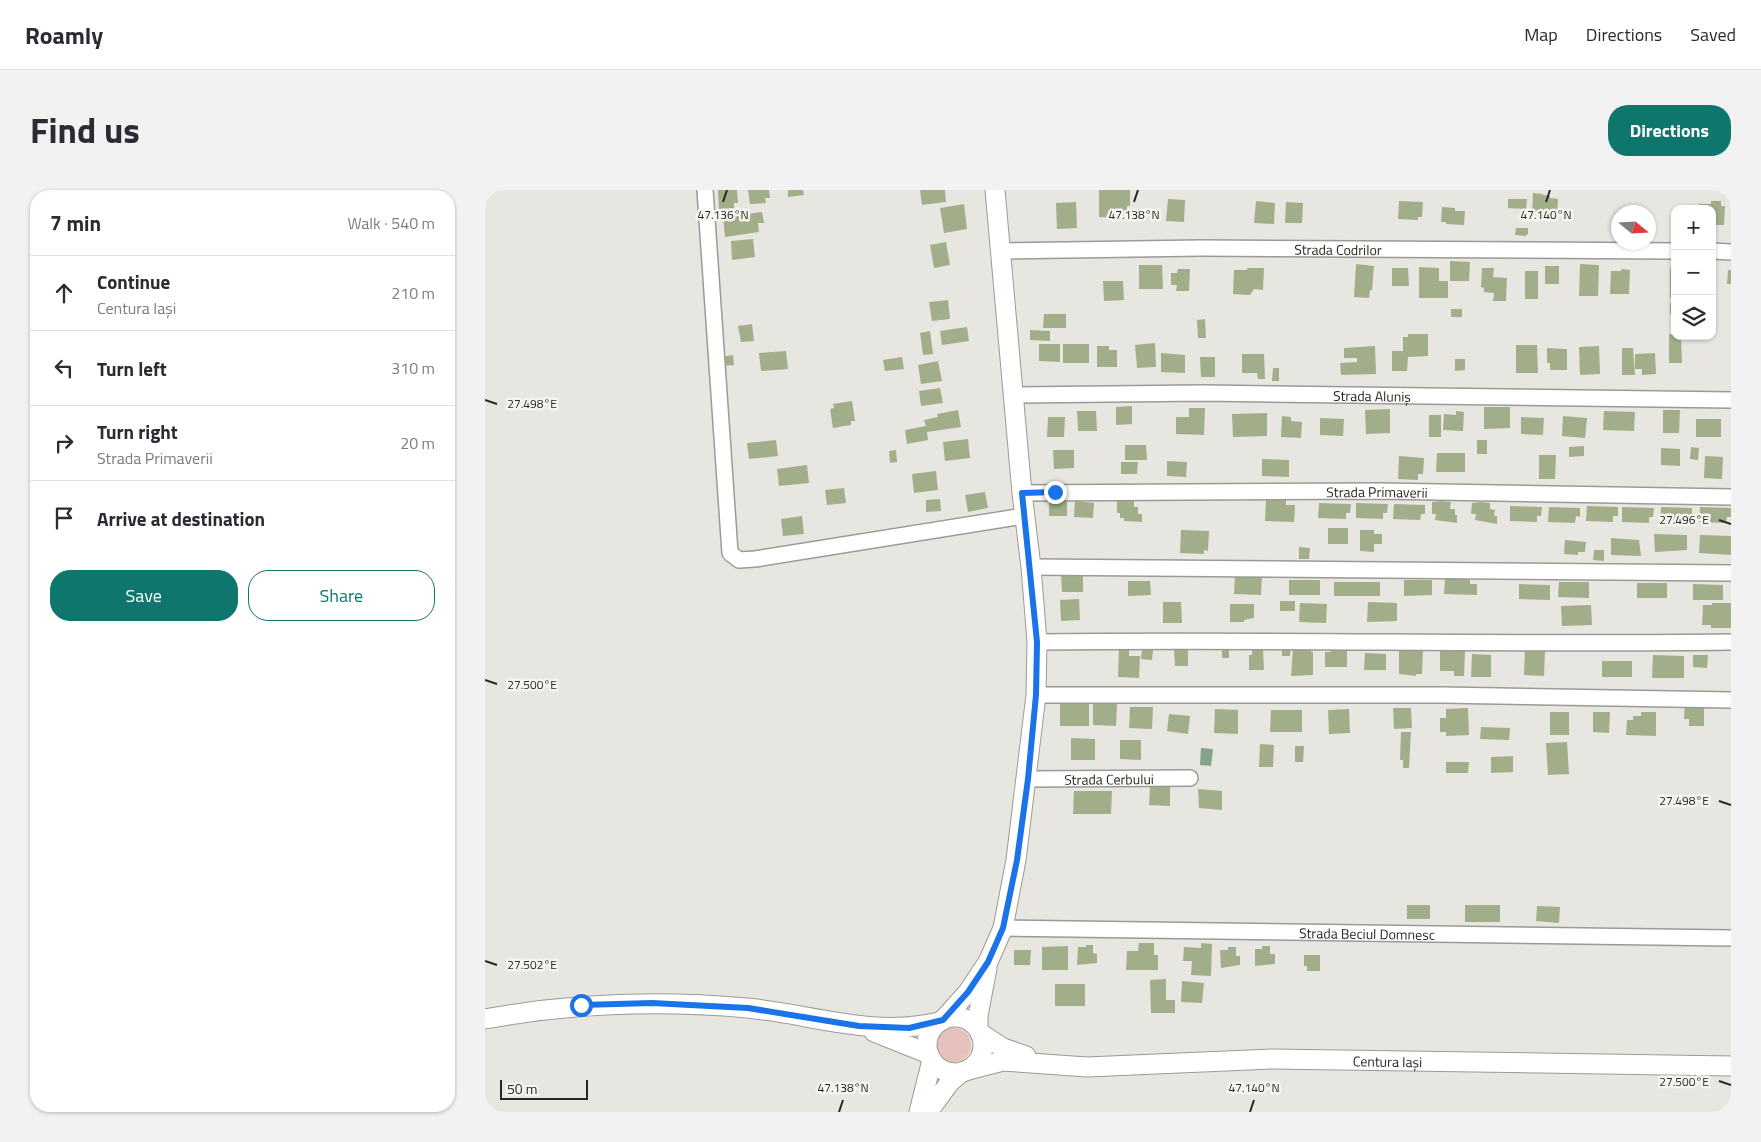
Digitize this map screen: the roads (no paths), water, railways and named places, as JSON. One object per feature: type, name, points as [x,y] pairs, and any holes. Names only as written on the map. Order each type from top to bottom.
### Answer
[{"type":"main road","points":[[919,1112],[930,1057],[929,1036],[968,992],[988,962],[1003,928],[1017,860],[1028,779],[1036,695],[1037,642],[1031,567],[1024,516],[995,190]]},
{"type":"main road","points":[[928,1112],[949,1082],[975,1065],[983,1050],[978,1016],[988,962]]},
{"type":"main road","points":[[485,1019],[581,1005],[652,1003],[748,1008],[859,1026],[909,1028],[962,1018],[971,1022],[979,1031]]},
{"type":"main road","points":[[859,1026],[930,1057],[942,1070],[965,1071]]},
{"type":"main road","name":"Centura Iași","points":[[979,1031],[1003,1048],[1046,1063]]},
{"type":"main road","name":"Centura Iași","points":[[965,1071],[1003,1061],[1087,1067],[1206,1060],[1339,1059],[1731,1066]]},
{"type":"street","points":[[705,190],[730,553],[739,560],[755,559],[1024,516]]},
{"type":"street","name":"Strada Codrilor","points":[[999,251],[1315,248],[1671,251]]},
{"type":"street","points":[[1716,251],[1731,252]]},
{"type":"street","name":"Strada Aluniș","points":[[1013,395],[1204,393],[1731,400]]},
{"type":"street","name":"Strada Primaverii","points":[[1022,493],[1381,491],[1731,497]]},
{"type":"street","points":[[1031,567],[1731,573]]},
{"type":"street","points":[[1037,642],[1179,640],[1554,644],[1731,642]]},
{"type":"street","points":[[1036,695],[1443,695],[1731,700]]},
{"type":"street","name":"Strada Cerbului","points":[[1028,779],[1190,778]]},
{"type":"street","name":"Strada Beciul Domnesc","points":[[1003,928],[1731,938]]}]
